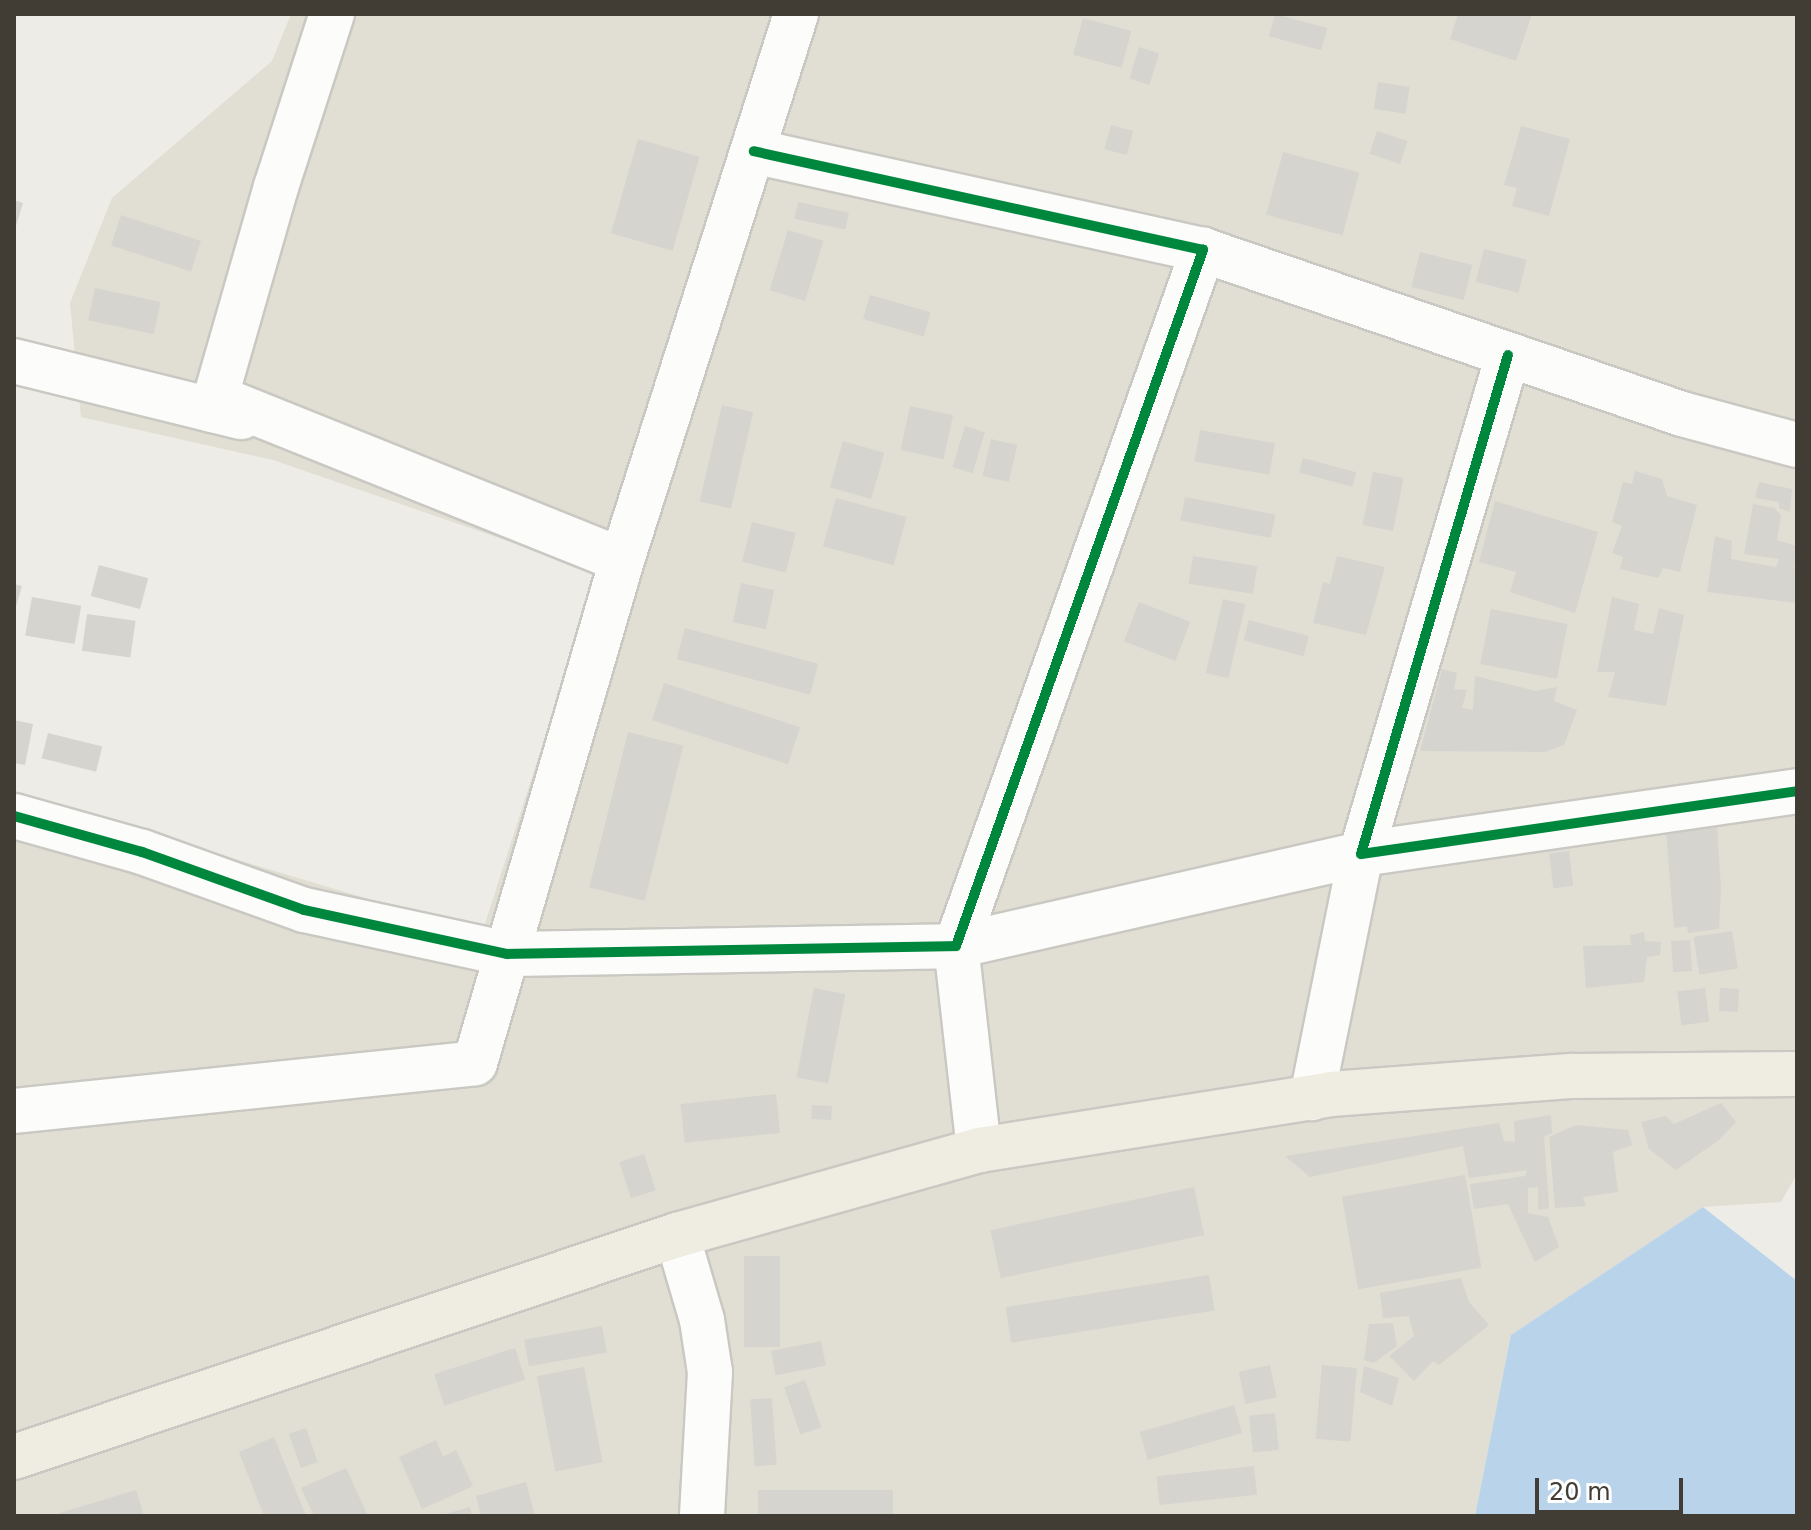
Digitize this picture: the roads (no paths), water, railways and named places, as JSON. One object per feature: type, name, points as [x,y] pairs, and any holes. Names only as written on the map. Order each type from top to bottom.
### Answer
[{"type":"main road","points":[[14,1457],[677,1235],[979,1150],[1312,1098],[1573,1076],[1797,1074]]},
{"type":"street","points":[[214,404],[276,187],[332,14]]},
{"type":"street","points":[[14,1111],[475,1063],[622,560],[796,14]]},
{"type":"street","points":[[754,151],[1203,250],[1682,414],[1797,445]]},
{"type":"street","points":[[979,1150],[956,946],[1203,250]]},
{"type":"street","points":[[1312,1098],[1361,854],[1508,355]]},
{"type":"street","points":[[14,361],[214,404],[270,423],[383,490]]},
{"type":"street","points":[[214,404],[622,560]]},
{"type":"street","points":[[14,816],[142,852],[304,910],[507,954],[956,946],[1361,854],[1797,791]]},
{"type":"street","points":[[677,1235],[702,1320],[710,1372],[702,1516]]},
{"type":"water","points":[[1703,1207],[1797,1281],[1797,1516],[1475,1516],[1511,1335]]}]
